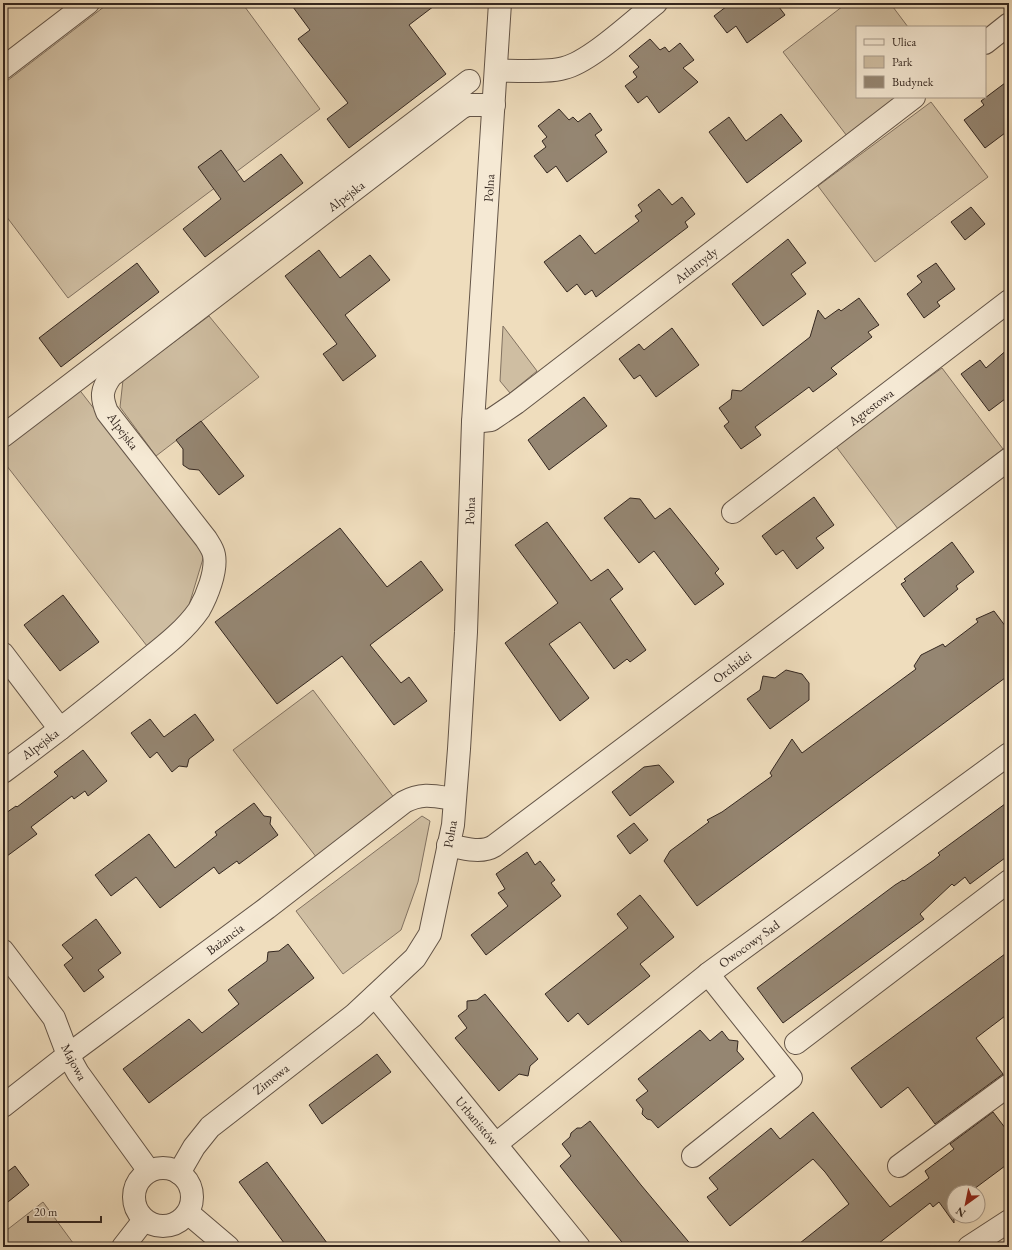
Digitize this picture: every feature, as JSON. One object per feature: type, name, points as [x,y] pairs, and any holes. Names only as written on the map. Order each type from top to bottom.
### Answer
[{"type":"street","points":[[3,68],[88,3]]},
{"type":"street","name":"Polna","points":[[375,996],[415,958],[430,934],[452,825],[459,749],[466,632],[473,422],[500,3]]},
{"type":"street","points":[[496,71],[562,69],[573,66],[588,57],[656,3]]},
{"type":"street","points":[[986,42],[1009,24]]},
{"type":"street","points":[[3,436],[469,81]]},
{"type":"street","name":"Atlantydy","points":[[473,422],[491,420],[516,403],[913,98]]},
{"type":"street","name":"Alpejska","points":[[3,772],[95,703],[188,624],[200,608],[210,582],[214,563],[214,554],[206,538],[107,412],[102,400],[103,390],[110,376],[461,108],[470,105],[494,105]]},
{"type":"street","name":"Agrestowa","points":[[733,512],[1009,301]]},
{"type":"street","name":"Orchidei","points":[[448,845],[464,849],[480,850],[494,846],[1009,458]]},
{"type":"street","points":[[3,654],[60,729]]},
{"type":"street","name":"Owocowy Sad","points":[[496,1144],[708,974],[1009,754]]},
{"type":"street","name":"Bażancia","points":[[3,1106],[68,1055],[267,908],[404,802],[421,795],[431,795],[454,799]]},
{"type":"street","points":[[796,1043],[1009,881]]},
{"type":"street","name":"Majowa","points":[[3,951],[54,1018],[68,1055],[78,1073],[149,1171]]},
{"type":"street","points":[[692,1156],[791,1078],[708,974]]},
{"type":"street","name":"Urbanistów","points":[[375,996],[579,1247]]},
{"type":"street","name":"Zimowa","points":[[179,1173],[194,1147],[210,1127],[354,1015],[375,996]]},
{"type":"street","points":[[899,1166],[1009,1085]]},
{"type":"street","points":[[166,1168],[179,1173],[189,1184],[192,1194],[192,1204],[188,1213],[182,1220],[173,1225],[163,1227],[153,1225],[144,1220],[135,1207],[134,1191],[142,1177],[149,1171],[166,1168]]},
{"type":"street","points":[[188,1213],[228,1247]]},
{"type":"street","points":[[123,1247],[144,1220]]},
{"type":"street","points":[[969,1247],[1009,1221]]},
{"type":"green space","points":[[109,3],[242,3],[320,109],[68,298],[3,212],[3,84]]},
{"type":"green space","points":[[847,3],[890,3],[907,26],[856,26],[856,98],[897,98],[847,136],[783,52]]},
{"type":"green space","points":[[931,102],[988,177],[875,262],[818,186]]},
{"type":"green space","points":[[209,316],[259,377],[156,456],[120,407],[123,380]]},
{"type":"green space","points":[[503,326],[537,371],[510,393],[500,381]]},
{"type":"green space","points":[[942,368],[1003,449],[898,529],[835,445]]},
{"type":"green space","points":[[78,388],[205,552],[186,615],[147,646],[3,461],[3,446]]},
{"type":"green space","points":[[313,690],[395,799],[317,858],[233,750]]},
{"type":"green space","points":[[422,816],[430,821],[418,882],[401,930],[343,974],[296,911]]},
{"type":"green space","points":[[43,1202],[76,1247],[3,1247],[3,1233]]},
{"type":"building","points":[[290,3],[438,3],[409,25],[446,74],[349,148],[327,119],[348,103],[298,39],[310,30]]},
{"type":"building","points":[[731,3],[776,3],[785,15],[747,43],[736,26],[727,33],[714,16]]},
{"type":"building","points":[[650,39],[660,50],[665,47],[669,52],[680,43],[694,60],[683,68],[698,82],[659,113],[647,96],[638,103],[625,86],[637,77],[633,72],[639,67],[629,56]]},
{"type":"building","points":[[1009,80],[1009,130],[985,148],[964,120],[984,105],[981,101]]},
{"type":"building","points":[[559,109],[569,120],[573,117],[578,122],[590,113],[602,130],[595,135],[607,152],[567,182],[556,166],[547,173],[534,156],[546,147],[542,141],[547,137],[538,126]]},
{"type":"building","points":[[781,114],[802,141],[747,183],[709,132],[729,117],[746,141]]},
{"type":"building","points":[[221,150],[244,182],[281,154],[303,183],[205,257],[183,229],[221,199],[198,167]]},
{"type":"building","points":[[659,189],[672,205],[682,197],[695,214],[685,222],[688,227],[596,297],[592,290],[585,295],[577,284],[567,292],[544,262],[580,235],[595,254],[639,221],[635,216],[642,211],[638,205]]},
{"type":"building","points":[[971,207],[985,224],[965,240],[951,222]]},
{"type":"building","points":[[788,239],[806,263],[791,274],[806,294],[763,326],[732,284]]},
{"type":"building","points":[[319,250],[340,278],[370,255],[390,280],[345,315],[376,356],[343,381],[323,354],[337,344],[285,276]]},
{"type":"building","points":[[137,263],[159,292],[61,367],[39,338]]},
{"type":"building","points":[[936,263],[955,289],[937,302],[940,306],[924,318],[907,294],[922,282],[917,276]]},
{"type":"building","points":[[859,298],[879,325],[868,332],[872,337],[831,368],[837,374],[813,392],[809,387],[755,427],[761,435],[741,449],[724,426],[729,422],[719,408],[731,399],[732,390],[741,391],[810,337],[818,310],[825,319],[839,309],[841,311]]},
{"type":"building","points":[[672,328],[699,365],[656,397],[640,375],[634,379],[619,359],[639,344],[644,350]]},
{"type":"building","points":[[1009,348],[1009,396],[989,411],[961,374],[980,360],[986,368]]},
{"type":"building","points":[[584,397],[607,426],[549,470],[528,440]]},
{"type":"building","points":[[201,421],[244,476],[219,495],[199,470],[189,469],[183,465],[183,449],[176,440]]},
{"type":"building","points":[[814,497],[834,525],[816,538],[824,548],[797,569],[783,550],[776,555],[762,536]]},
{"type":"building","points":[[630,498],[640,499],[655,519],[670,508],[719,569],[715,573],[724,584],[695,605],[654,551],[639,563],[604,518]]},
{"type":"building","points":[[547,522],[591,581],[608,569],[623,589],[610,599],[646,650],[630,662],[627,659],[614,669],[580,622],[549,644],[589,698],[560,721],[505,643],[558,603],[515,545]]},
{"type":"building","points":[[340,528],[387,587],[421,561],[443,590],[370,645],[401,683],[409,677],[427,701],[394,725],[342,656],[277,704],[215,622]]},
{"type":"building","points":[[952,542],[974,572],[956,586],[958,589],[924,617],[901,584],[906,581],[904,579]]},
{"type":"building","points":[[63,595],[99,642],[60,671],[24,625]]},
{"type":"building","points":[[994,611],[1009,631],[1009,675],[697,906],[664,861],[670,851],[709,822],[707,820],[722,812],[772,776],[770,773],[792,739],[802,753],[916,669],[914,666],[921,655],[943,644],[945,647],[978,622],[976,619]]},
{"type":"building","points":[[786,670],[802,674],[809,683],[809,700],[770,729],[747,699],[760,690],[763,676],[775,678]]},
{"type":"building","points":[[195,714],[214,740],[189,759],[187,767],[179,766],[172,772],[157,752],[150,758],[131,733],[150,719],[164,737]]},
{"type":"building","points":[[83,750],[107,781],[88,796],[85,791],[74,799],[72,796],[31,827],[37,834],[3,859],[3,815],[16,806],[17,807],[58,776],[54,772]]},
{"type":"building","points":[[659,765],[674,782],[630,816],[612,792],[644,767]]},
{"type":"building","points":[[1009,801],[1009,855],[970,884],[965,877],[954,886],[952,884],[920,914],[924,919],[783,1023],[757,988],[895,885],[903,880],[904,881],[934,860],[940,855],[938,853]]},
{"type":"building","points":[[254,803],[264,816],[271,817],[270,824],[278,835],[239,864],[237,861],[219,874],[214,867],[160,908],[136,877],[111,896],[95,875],[149,834],[175,868],[217,835],[215,832]]},
{"type":"building","points":[[634,823],[648,840],[630,854],[617,836]]},
{"type":"building","points":[[527,852],[535,865],[540,861],[555,880],[551,883],[561,896],[486,955],[471,935],[508,906],[498,893],[505,889],[496,874]]},
{"type":"building","points":[[640,895],[674,937],[640,964],[650,976],[588,1025],[578,1013],[568,1022],[545,994],[628,928],[617,914]]},
{"type":"building","points":[[96,919],[121,953],[98,970],[104,977],[84,992],[64,965],[73,958],[62,945]]},
{"type":"building","points":[[288,944],[314,978],[149,1103],[123,1069],[189,1019],[202,1033],[239,1004],[228,990],[267,961],[268,952],[279,951]]},
{"type":"building","points":[[1009,951],[1009,1013],[976,1038],[1003,1074],[935,1124],[908,1087],[881,1108],[851,1068]]},
{"type":"building","points":[[485,994],[538,1059],[530,1066],[528,1076],[519,1074],[499,1091],[455,1038],[467,1028],[458,1016],[467,1009],[467,1001],[477,1000]]},
{"type":"building","points":[[700,1030],[710,1041],[722,1031],[729,1040],[738,1041],[737,1051],[744,1059],[658,1128],[651,1120],[647,1119],[642,1114],[643,1109],[636,1100],[648,1091],[638,1079]]},
{"type":"building","points":[[377,1054],[391,1072],[322,1124],[309,1105]]},
{"type":"building","points":[[813,1112],[890,1207],[929,1178],[925,1171],[954,1149],[950,1144],[993,1112],[1009,1133],[1009,1163],[981,1184],[946,1184],[946,1212],[939,1202],[933,1207],[930,1203],[874,1247],[795,1247],[849,1204],[825,1172],[813,1159],[730,1226],[707,1197],[718,1189],[709,1178],[771,1128],[780,1139]]},
{"type":"building","points":[[590,1121],[693,1247],[626,1247],[576,1186],[560,1166],[571,1156],[562,1144],[577,1128],[581,1128]]},
{"type":"building","points":[[267,1162],[330,1247],[287,1247],[239,1182]]},
{"type":"building","points":[[15,1166],[29,1185],[3,1206],[3,1175]]}]
